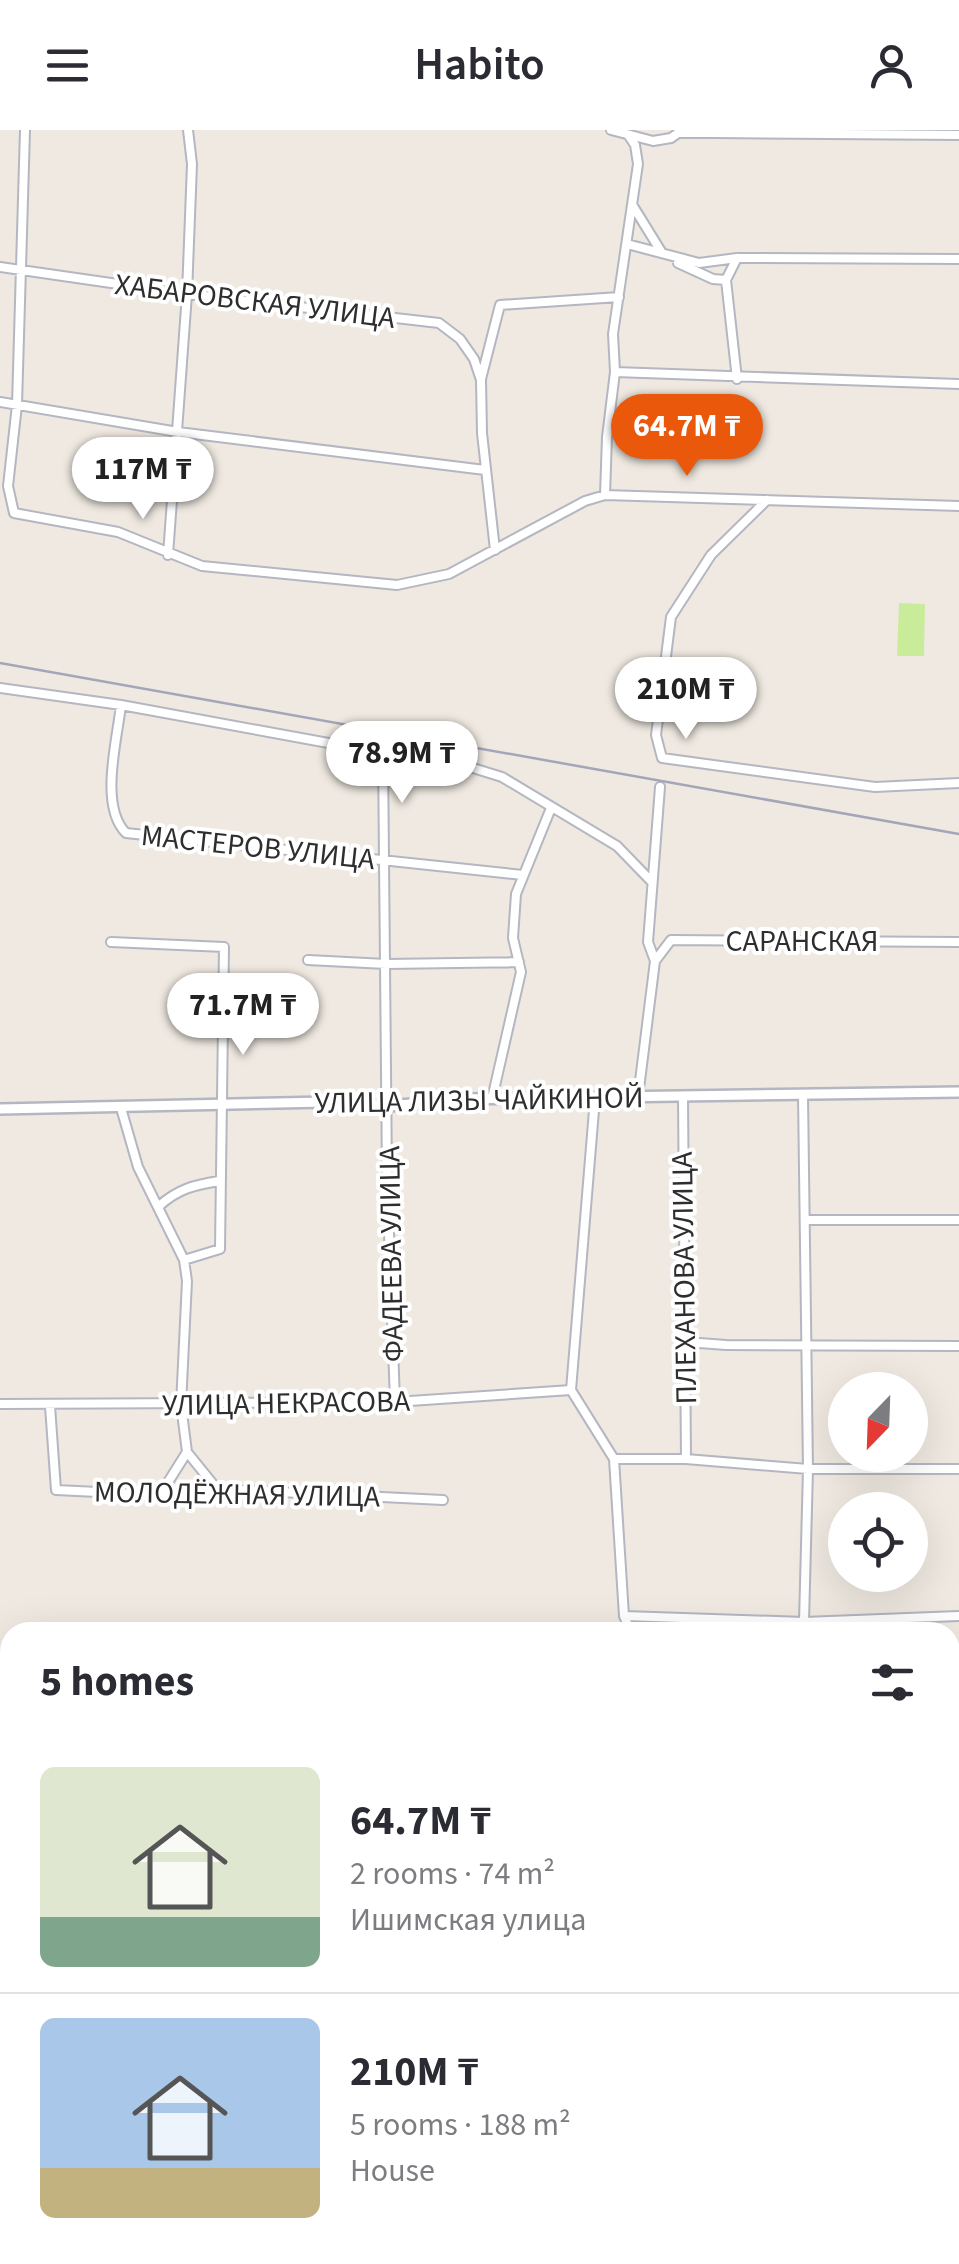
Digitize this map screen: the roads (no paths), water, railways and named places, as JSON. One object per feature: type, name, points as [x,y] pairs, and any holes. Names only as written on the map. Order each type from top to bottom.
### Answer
[{"type":"street","points":[[14,513],[8,486],[17,405],[25,130]]},
{"type":"street","points":[[168,555],[186,294],[192,164],[188,130]]},
{"type":"street","points":[[614,130],[653,141],[671,138],[676,132],[959,135]]},
{"type":"street","points":[[606,495],[604,473],[616,372],[613,334],[638,154],[629,136]]},
{"type":"street","points":[[633,206],[662,253],[707,276],[726,280]]},
{"type":"street","points":[[626,244],[699,263],[736,258],[959,259]]},
{"type":"street","points":[[736,258],[726,280],[737,379]]},
{"type":"street","name":"ХАБАРОВСКАЯ УЛИЦА","points":[[0,267],[439,324],[460,340],[474,359],[481,380],[485,470],[495,550]]},
{"type":"street","name":"ХАБАРОВСКАЯ УЛИЦА","points":[[481,380],[500,305],[619,297]]},
{"type":"street","points":[[616,372],[959,384]]},
{"type":"street","points":[[0,402],[178,432],[485,470]]},
{"type":"street","points":[[0,514],[14,513],[118,532],[202,566],[397,585],[449,574],[585,501],[606,495],[959,506]]},
{"type":"street","points":[[768,500],[711,554],[671,618],[656,735],[662,758],[874,787],[959,783]]},
{"type":"street","points":[[0,688],[121,705],[383,753],[418,751],[502,777],[616,846],[651,881]]},
{"type":"street","name":"МАСТЕРОВ УЛИЦА","points":[[121,705],[110,804],[116,824],[126,834],[523,875]]},
{"type":"street","name":"ФАДЕЕВА УЛИЦА","points":[[383,753],[387,1178],[395,1402]]},
{"type":"street","points":[[638,1097],[655,961],[648,942],[660,787]]},
{"type":"street","points":[[492,1099],[521,972],[512,938],[516,894],[550,808]]},
{"type":"street","name":"САРАНСКАЯ","points":[[655,961],[671,940],[959,942]]},
{"type":"street","points":[[111,942],[224,948],[220,1249],[184,1260]]},
{"type":"street","points":[[308,960],[386,964],[519,962]]},
{"type":"street","name":"УЛИЦА ЛИЗЫ ЧАЙКИНОЙ","points":[[0,1109],[326,1102],[388,1106],[432,1100],[959,1092]]},
{"type":"street","points":[[803,1094],[808,1469],[804,1622]]},
{"type":"street","name":"ПЛЕХАНОВА УЛИЦА","points":[[682,1097],[686,1459]]},
{"type":"street","points":[[595,1098],[571,1390],[614,1459],[627,1622]]},
{"type":"street","points":[[120,1108],[138,1167],[184,1260],[187,1281],[181,1405],[187,1452],[217,1490]]},
{"type":"street","points":[[159,1206],[173,1193],[189,1186],[219,1181]]},
{"type":"street","points":[[805,1220],[959,1220]]},
{"type":"street","points":[[686,1342],[959,1346]]},
{"type":"street","name":"УЛИЦА НЕКРАСОВА","points":[[0,1404],[395,1402],[571,1390]]},
{"type":"street","name":"МОЛОДЁЖНАЯ УЛИЦА","points":[[50,1406],[56,1490],[160,1495],[217,1490],[443,1500]]},
{"type":"street","points":[[160,1495],[187,1452]]},
{"type":"street","points":[[614,1459],[686,1459],[808,1469],[959,1469]]},
{"type":"street","points":[[624,1616],[804,1622],[959,1616]]},
{"type":"railway","points":[[0,663],[959,834]]}]
